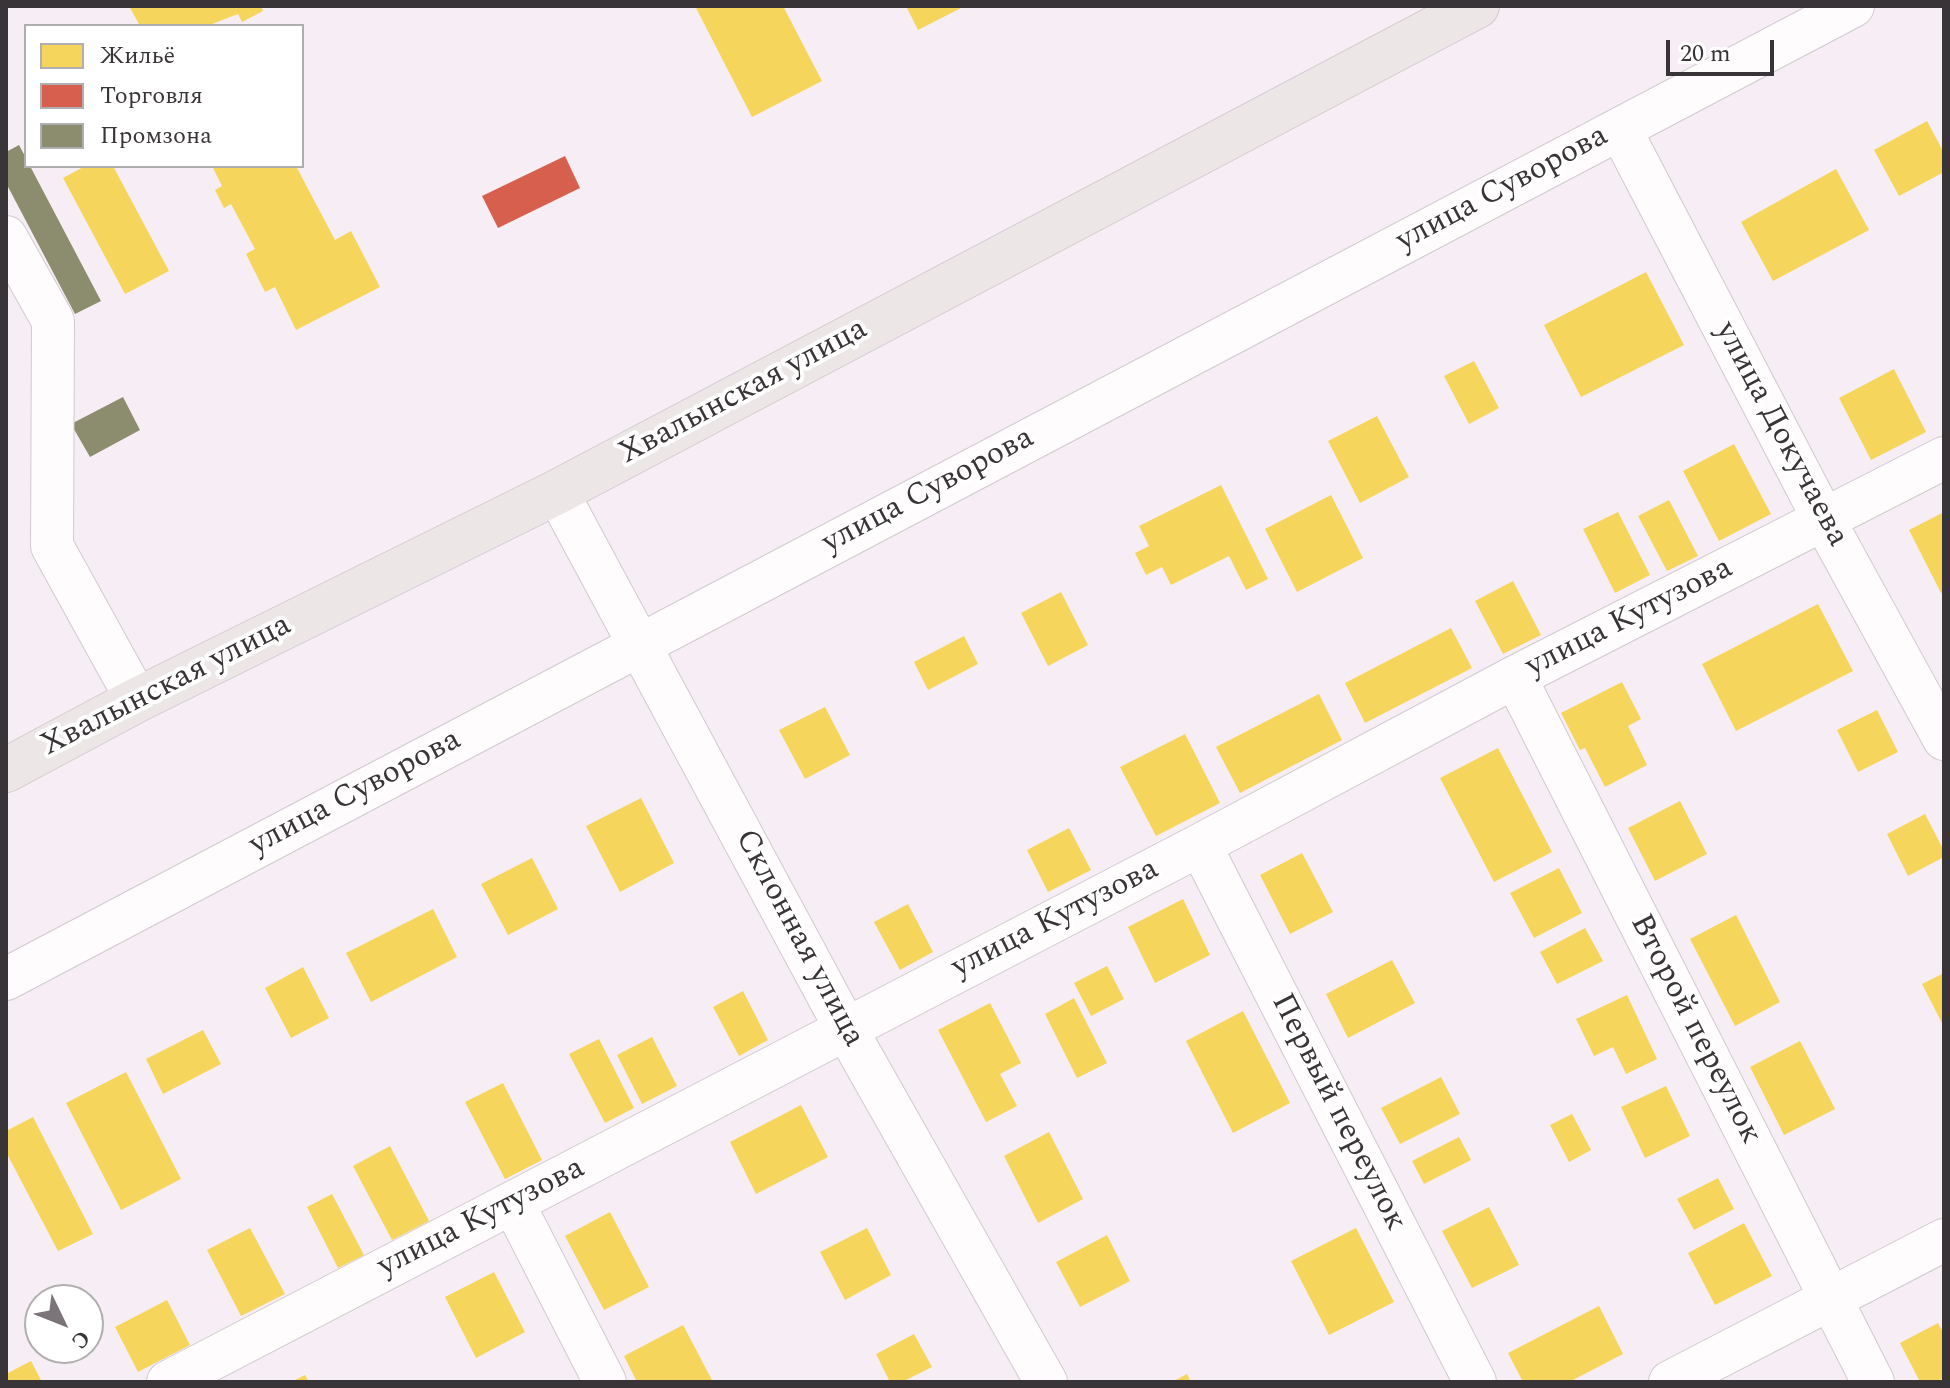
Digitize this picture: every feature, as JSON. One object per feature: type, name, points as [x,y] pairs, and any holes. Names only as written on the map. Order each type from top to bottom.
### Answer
[{"type":"main road","name":"Хвалынская улица","points":[[6,770],[137,700],[557,492],[1477,6]]},
{"type":"street","name":"улица Суворова","points":[[6,979],[1853,6]]},
{"type":"street","name":"улица Докучаева","points":[[1620,129],[1824,520],[1944,739]]},
{"type":"street","points":[[6,237],[53,321],[52,546],[137,700]]},
{"type":"street","name":"улица Кутузова","points":[[192,1377],[513,1203],[1515,677],[1944,458]]},
{"type":"street","name":"Склонная улица","points":[[557,492],[846,1029],[1046,1382]]},
{"type":"street","name":"Второй переулок","points":[[1515,677],[1873,1382]]},
{"type":"street","name":"Первый переулок","points":[[1200,845],[1475,1382]]},
{"type":"street","points":[[513,1203],[605,1382]]},
{"type":"street","points":[[1670,1382],[1944,1240]]},
{"type":"building: Жильё","points":[[129,6],[261,6],[263,11],[242,22],[238,14],[212,24],[139,24]]},
{"type":"building: Жильё","points":[[695,6],[783,6],[822,81],[752,117]]},
{"type":"building: Жильё","points":[[906,6],[965,6],[918,30]]},
{"type":"building: Жильё","points":[[1927,121],[1944,153],[1944,172],[1899,196],[1874,150]]},
{"type":"building: Жильё","points":[[81,168],[114,168],[169,271],[125,294],[63,178]]},
{"type":"building: Жильё","points":[[213,168],[297,168],[335,240],[351,231],[380,287],[296,330],[275,287],[265,292],[246,254],[255,249],[231,204],[224,208],[215,190],[222,186]]},
{"type":"building: Жильё","points":[[1836,169],[1869,230],[1773,281],[1741,222]]},
{"type":"building: Жильё","points":[[1646,272],[1684,345],[1581,397],[1544,325]]},
{"type":"building: Жильё","points":[[1474,361],[1499,408],[1469,424],[1444,376]]},
{"type":"building: Жильё","points":[[1894,369],[1926,432],[1871,460],[1839,398]]},
{"type":"building: Жильё","points":[[1377,416],[1409,477],[1360,503],[1328,441]]},
{"type":"building: Жильё","points":[[1734,444],[1771,514],[1719,541],[1683,471]]},
{"type":"building: Жильё","points":[[1221,485],[1268,579],[1246,590],[1229,556],[1171,585],[1162,567],[1146,575],[1135,553],[1149,546],[1139,526]]},
{"type":"building: Жильё","points":[[1331,495],[1363,558],[1297,592],[1265,529]]},
{"type":"building: Жильё","points":[[1669,500],[1698,556],[1667,571],[1638,516]]},
{"type":"building: Жильё","points":[[1618,512],[1650,575],[1615,593],[1583,529]]},
{"type":"building: Жильё","points":[[1944,512],[1944,591],[1941,593],[1909,530]]},
{"type":"building: Жильё","points":[[1513,581],[1541,635],[1503,654],[1475,601]]},
{"type":"building: Жильё","points":[[1061,592],[1088,645],[1048,666],[1021,613]]},
{"type":"building: Жильё","points":[[1818,604],[1853,671],[1736,731],[1702,664]]},
{"type":"building: Жильё","points":[[1451,628],[1472,668],[1365,723],[1345,683]]},
{"type":"building: Жильё","points":[[964,636],[978,664],[928,690],[914,662]]},
{"type":"building: Жильё","points":[[1622,682],[1641,719],[1628,726],[1647,765],[1605,787],[1585,748],[1580,750],[1561,713]]},
{"type":"building: Жильё","points":[[1319,694],[1342,740],[1240,793],[1216,747]]},
{"type":"building: Жильё","points":[[825,707],[850,755],[805,779],[779,730]]},
{"type":"building: Жильё","points":[[1877,710],[1898,752],[1858,772],[1837,730]]},
{"type":"building: Жильё","points":[[1185,734],[1220,803],[1156,836],[1120,767]]},
{"type":"building: Жильё","points":[[1498,748],[1552,852],[1494,882],[1440,778]]},
{"type":"building: Жильё","points":[[641,798],[674,863],[620,892],[586,826]]},
{"type":"building: Жильё","points":[[1680,801],[1707,854],[1655,881],[1628,828]]},
{"type":"building: Жильё","points":[[1925,814],[1944,851],[1944,857],[1908,876],[1887,834]]},
{"type":"building: Жильё","points":[[1069,828],[1091,870],[1048,892],[1027,850]]},
{"type":"building: Жильё","points":[[1302,853],[1333,912],[1290,934],[1260,875]]},
{"type":"building: Жильё","points":[[532,858],[558,909],[508,935],[481,884]]},
{"type":"building: Жильё","points":[[1559,868],[1582,913],[1534,938],[1510,893]]},
{"type":"building: Жильё","points":[[1183,899],[1210,955],[1155,983],[1128,927]]},
{"type":"building: Жильё","points":[[908,904],[933,952],[900,970],[874,922]]},
{"type":"building: Жильё","points":[[433,909],[457,957],[371,1002],[346,953]]},
{"type":"building: Жильё","points":[[1736,915],[1780,1002],[1735,1026],[1690,939]]},
{"type":"building: Жильё","points":[[1585,928],[1603,961],[1557,984],[1540,952]]},
{"type":"building: Жильё","points":[[1392,960],[1415,1003],[1348,1038],[1326,994]]},
{"type":"building: Жильё","points":[[1107,966],[1124,999],[1091,1016],[1074,983]]},
{"type":"building: Жильё","points":[[303,967],[329,1018],[291,1038],[265,988]]},
{"type":"building: Жильё","points":[[1944,973],[1944,1027],[1922,984]]},
{"type":"building: Жильё","points":[[743,991],[768,1040],[739,1056],[713,1007]]},
{"type":"building: Жильё","points":[[1627,995],[1657,1059],[1626,1074],[1613,1047],[1594,1056],[1576,1019]]},
{"type":"building: Жильё","points":[[1074,998],[1107,1063],[1077,1078],[1045,1014]]},
{"type":"building: Жильё","points":[[990,1003],[1021,1063],[1000,1074],[1017,1106],[986,1122],[938,1030]]},
{"type":"building: Жильё","points":[[1243,1011],[1290,1103],[1233,1133],[1186,1041]]},
{"type":"building: Жильё","points":[[203,1030],[221,1064],[163,1094],[146,1059]]},
{"type":"building: Жильё","points":[[652,1037],[677,1086],[642,1104],[617,1055]]},
{"type":"building: Жильё","points":[[599,1039],[634,1108],[605,1123],[569,1054]]},
{"type":"building: Жильё","points":[[1800,1041],[1835,1109],[1784,1135],[1750,1067]]},
{"type":"building: Жильё","points":[[126,1072],[181,1179],[121,1210],[66,1103]]},
{"type":"building: Жильё","points":[[1441,1077],[1460,1114],[1400,1144],[1381,1108]]},
{"type":"building: Жильё","points":[[503,1083],[542,1160],[505,1179],[465,1102]]},
{"type":"building: Жильё","points":[[1666,1086],[1690,1136],[1645,1158],[1621,1107]]},
{"type":"building: Жильё","points":[[801,1105],[828,1157],[756,1194],[730,1142]]},
{"type":"building: Жильё","points":[[1572,1114],[1591,1150],[1569,1162],[1550,1125]]},
{"type":"building: Жильё","points":[[33,1117],[93,1234],[58,1251],[6,1152],[6,1131]]},
{"type":"building: Жильё","points":[[1049,1132],[1083,1199],[1038,1223],[1004,1156]]},
{"type":"building: Жильё","points":[[1459,1137],[1471,1160],[1424,1184],[1412,1161]]},
{"type":"building: Жильё","points":[[390,1146],[429,1221],[392,1240],[353,1166]]},
{"type":"building: Жильё","points":[[1718,1178],[1734,1209],[1694,1230],[1677,1199]]},
{"type":"building: Жильё","points":[[332,1194],[364,1255],[338,1268],[307,1207]]},
{"type":"building: Жильё","points":[[1489,1207],[1519,1265],[1472,1288],[1442,1231]]},
{"type":"building: Жильё","points":[[610,1212],[649,1287],[604,1310],[565,1236]]},
{"type":"building: Жильё","points":[[1744,1223],[1772,1276],[1715,1305],[1688,1253]]},
{"type":"building: Жильё","points":[[250,1228],[285,1294],[241,1316],[207,1250]]},
{"type":"building: Жильё","points":[[867,1228],[891,1275],[845,1300],[820,1252]]},
{"type":"building: Жильё","points":[[1356,1228],[1394,1302],[1329,1335],[1291,1261]]},
{"type":"building: Жильё","points":[[1107,1235],[1130,1281],[1080,1307],[1056,1262]]},
{"type":"building: Жильё","points":[[494,1272],[525,1332],[476,1358],[445,1297]]},
{"type":"building: Жильё","points":[[167,1300],[190,1345],[138,1372],[115,1327]]},
{"type":"building: Жильё","points":[[1599,1306],[1623,1354],[1569,1382],[1523,1382],[1508,1353]]},
{"type":"building: Жильё","points":[[1938,1323],[1944,1334],[1944,1378],[1936,1382],[1920,1382],[1900,1343]]},
{"type":"building: Жильё","points":[[683,1325],[713,1382],[637,1382],[624,1356]]},
{"type":"building: Жильё","points":[[914,1334],[932,1367],[902,1382],[890,1382],[876,1354]]},
{"type":"building: Жильё","points":[[25,1364],[33,1364],[42,1382],[6,1382],[6,1374]]},
{"type":"building: Жильё","points":[[1187,1374],[1191,1382],[1172,1382]]},
{"type":"building: Жильё","points":[[305,1375],[309,1382],[291,1382]]},
{"type":"building: Торговля","points":[[565,156],[580,188],[498,228],[482,196]]},
{"type":"building: Промзона","points":[[19,145],[24,154],[24,168],[31,168],[101,301],[75,314],[6,183],[6,152]]},
{"type":"building: Промзона","points":[[123,397],[140,430],[90,457],[71,424]]}]
